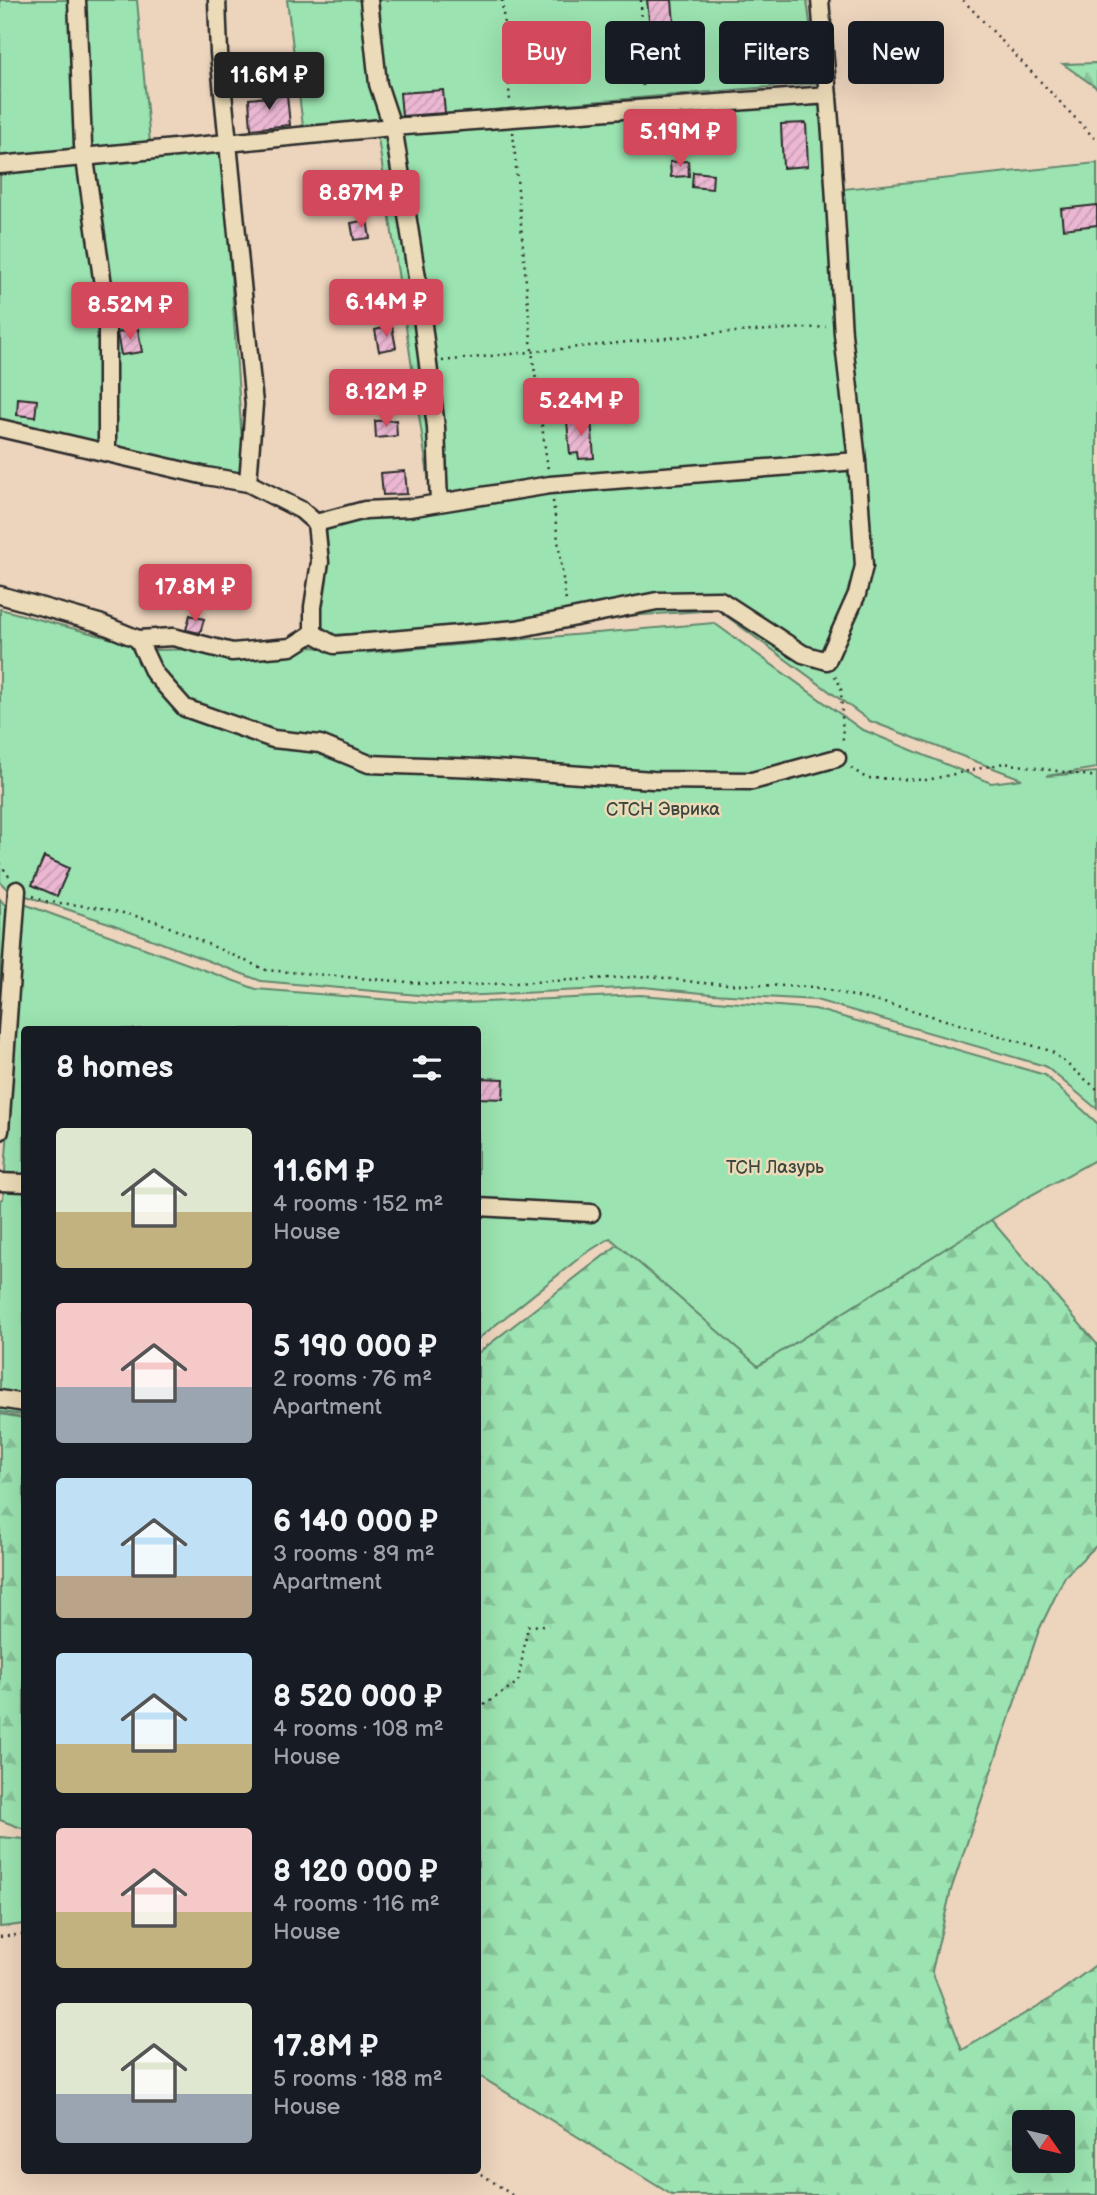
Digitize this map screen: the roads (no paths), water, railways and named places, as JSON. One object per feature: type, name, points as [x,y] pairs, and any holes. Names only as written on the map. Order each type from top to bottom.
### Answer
[{"type":"street","points":[[77,0],[85,158],[107,313],[107,452]]},
{"type":"street","points":[[217,0],[219,53],[254,404],[248,483]]},
{"type":"street","points":[[369,0],[378,84],[392,127],[417,278],[436,426],[439,503]]},
{"type":"street","points":[[313,633],[334,645],[359,643],[516,629],[657,600],[720,600],[803,654],[827,661],[857,594],[864,566],[857,461],[843,334],[820,0]]},
{"type":"street","points":[[0,165],[392,127],[828,94]]},
{"type":"street","points":[[0,428],[206,476],[248,483],[301,510],[316,523],[320,562],[313,607],[313,633]]},
{"type":"street","points":[[316,523],[365,510],[408,508],[550,485],[857,461]]},
{"type":"street","points":[[0,595],[99,623],[138,639],[173,637],[232,652],[291,647],[313,633]]},
{"type":"street","points":[[138,639],[154,673],[185,708],[273,739],[320,744],[369,764],[480,768],[653,780],[752,781],[837,758]]},
{"type":"street","points":[[0,1131],[18,890]]},
{"type":"street","points":[[0,1182],[21,1183]]},
{"type":"street","points":[[481,1207],[591,1213]]},
{"type":"street","points":[[0,1399],[21,1402]]},
{"type":"park label","name":"СТСН Эврика","points":[[663,809]]},
{"type":"park label","name":"ТСН Лазурь","points":[[775,1167]]}]
